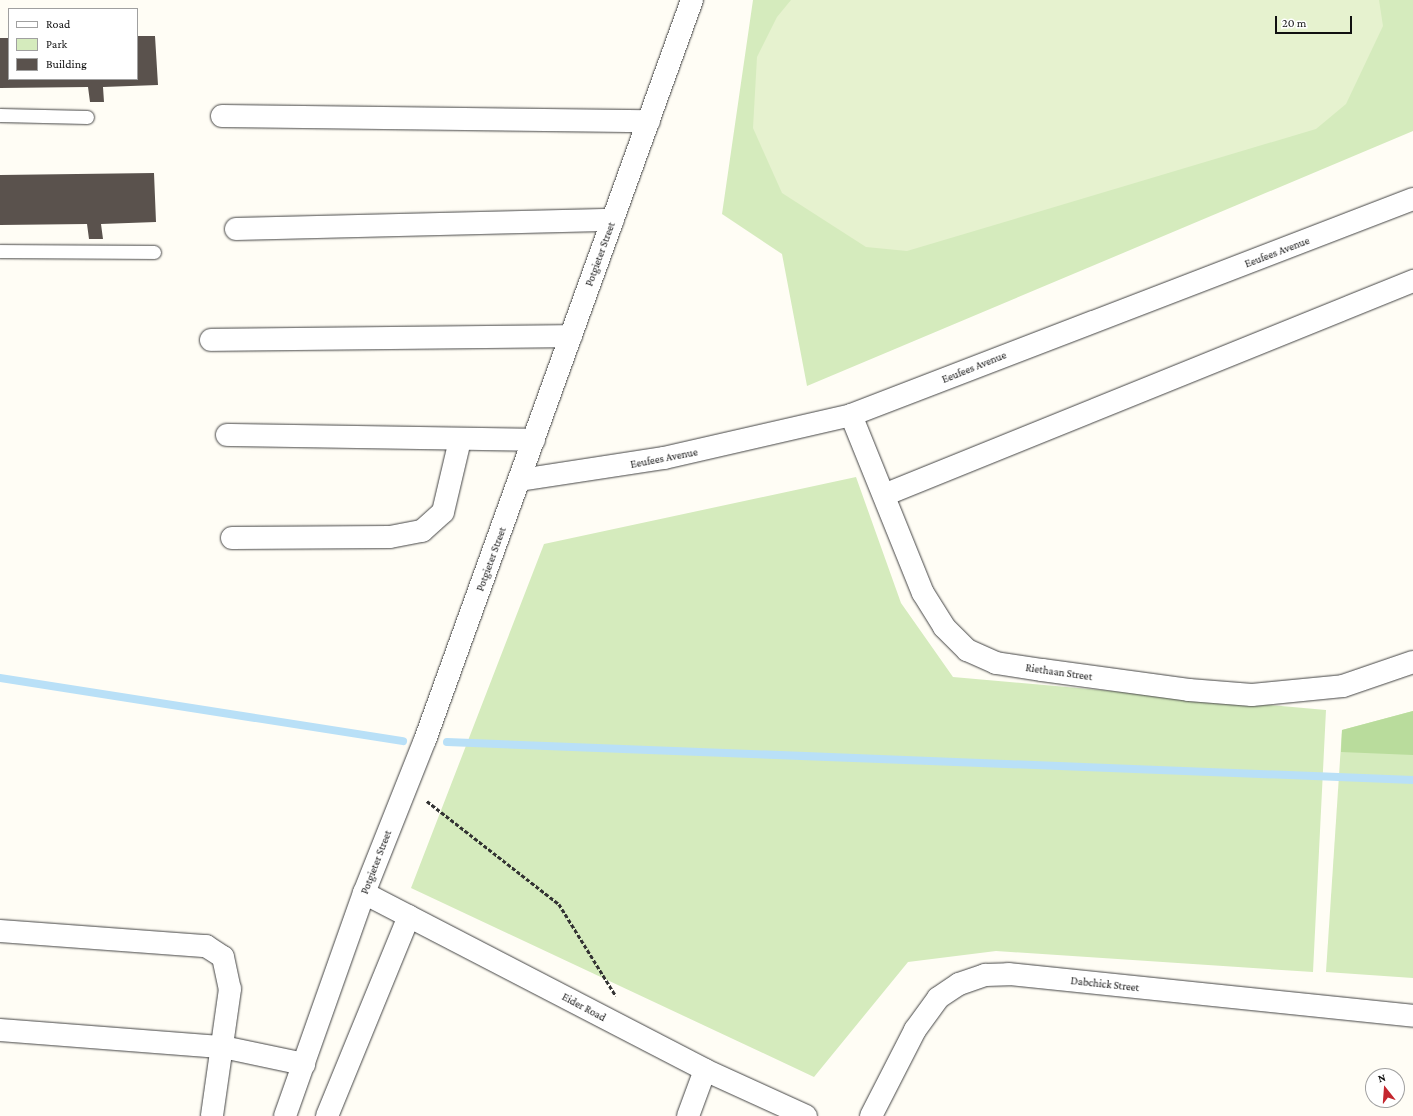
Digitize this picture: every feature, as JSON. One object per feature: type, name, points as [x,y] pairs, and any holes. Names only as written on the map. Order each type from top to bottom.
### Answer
[{"type":"street","name":"Potgieter Street","points":[[285,1116],[364,893],[407,785],[520,480],[692,0]]},
{"type":"street","points":[[222,116],[649,121]]},
{"type":"street","name":"Eeufees Avenue","points":[[520,480],[657,460],[851,415],[1413,199]]},
{"type":"street","points":[[236,229],[613,220]]},
{"type":"street","points":[[884,495],[1413,281]]},
{"type":"street","points":[[211,340],[571,336]]},
{"type":"street","name":"Riethaan Street","points":[[851,415],[923,593],[944,627],[967,650],[996,663],[1189,690],[1252,695],[1343,686],[1413,662]]},
{"type":"street","points":[[227,435],[460,440],[534,440]]},
{"type":"street","points":[[232,538],[390,538],[422,531],[443,512],[460,440]]},
{"type":"street","name":"Eider Road","points":[[364,893],[705,1070],[806,1116]]},
{"type":"street","points":[[327,1116],[409,916]]},
{"type":"street","points":[[0,931],[206,946],[223,957],[230,977],[223,1047],[212,1116]]},
{"type":"street","name":"Dabchick Street","points":[[871,1116],[915,1030],[938,998],[960,984],[985,975],[1009,974],[1413,1016]]},
{"type":"street","points":[[0,1030],[223,1047],[304,1064]]},
{"type":"street","points":[[688,1116],[705,1070]]},
{"type":"lane","points":[[0,114],[87,117]]},
{"type":"lane","points":[[0,250],[154,252]]},
{"type":"path","points":[[407,785],[559,904],[617,998]]},
{"type":"green space","points":[[753,0],[1413,0],[1413,131],[807,386],[782,254],[722,214]]},
{"type":"green space","points":[[791,0],[1379,0],[1383,26],[1346,104],[1316,129],[907,251],[866,247],[782,193],[753,128],[757,57],[777,17]]},
{"type":"green space","points":[[856,477],[901,603],[953,677],[1326,710],[1313,972],[996,951],[908,962],[814,1077],[411,888],[544,544]]},
{"type":"green space","points":[[1413,711],[1413,978],[1326,972],[1342,730]]},
{"type":"green space","points":[[1413,711],[1413,755],[1341,752],[1342,730]]},
{"type":"building","points":[[138,36],[155,36],[158,85],[103,87],[104,102],[90,102],[88,87],[0,88],[0,38],[8,38],[8,80],[138,80]]},
{"type":"building","points":[[154,173],[156,222],[101,224],[103,239],[89,239],[87,224],[0,225],[0,175]]},
{"type":"waterway","points":[[0,678],[403,741]]},
{"type":"waterway","points":[[447,742],[1413,780]]}]
